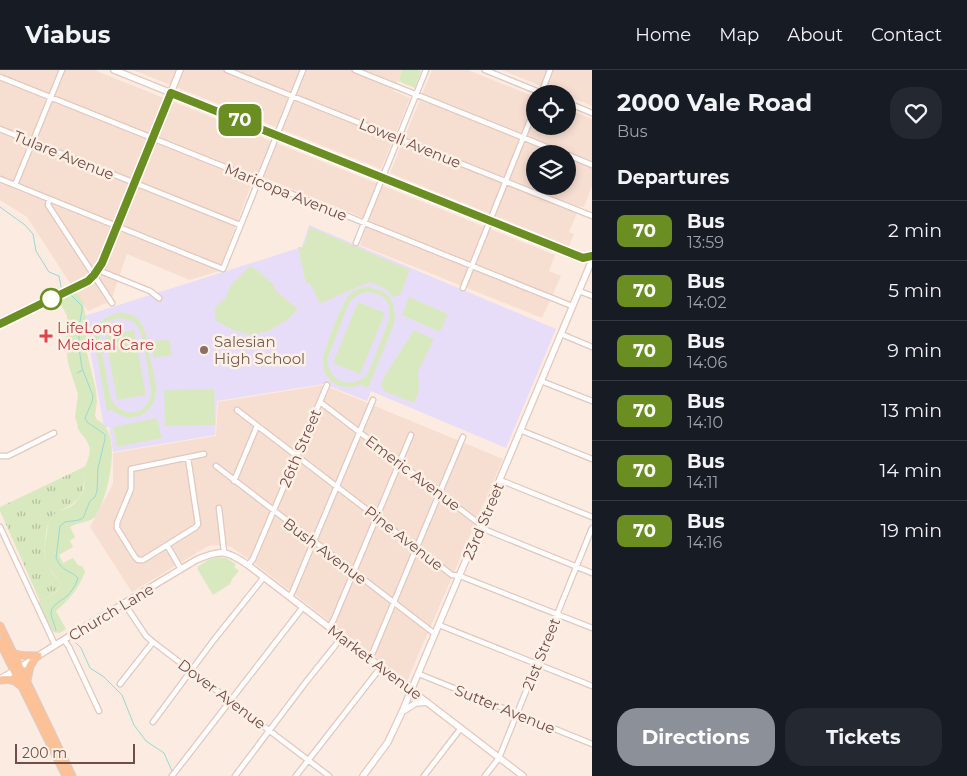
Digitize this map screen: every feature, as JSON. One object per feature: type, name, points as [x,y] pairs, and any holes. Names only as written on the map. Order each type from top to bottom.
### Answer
[{"type":"main road","points":[[0,626],[13,653],[17,669]]},
{"type":"main road","points":[[0,642],[50,729],[72,776]]},
{"type":"main road","points":[[13,653],[37,657],[30,666],[24,684],[33,709],[66,776]]},
{"type":"main road","points":[[0,679],[24,684]]},
{"type":"main road","points":[[33,709],[38,712],[50,729]]},
{"type":"street","points":[[15,185],[62,70]]},
{"type":"street","points":[[114,70],[583,258],[592,258]]},
{"type":"street","points":[[0,324],[88,281],[96,273],[135,183],[180,70]]},
{"type":"street","name":"Lowell Avenue","points":[[227,70],[592,216]]},
{"type":"street","points":[[0,179],[223,269],[303,70]]},
{"type":"street","points":[[355,70],[542,145]]},
{"type":"street","points":[[356,243],[426,70]]},
{"type":"street","points":[[485,70],[526,87]]},
{"type":"street","points":[[545,85],[550,70]]},
{"type":"street","name":"Maricopa Avenue","points":[[0,77],[572,306]]},
{"type":"street","points":[[576,106],[592,113]]},
{"type":"street","name":"Tulare Avenue","points":[[0,129],[240,225]]},
{"type":"street","points":[[463,288],[526,130]]},
{"type":"street","points":[[576,158],[592,165]]},
{"type":"street","points":[[49,199],[48,205],[96,273],[112,303]]},
{"type":"street","name":"23rd Street","points":[[363,776],[389,741],[412,690],[592,258]]},
{"type":"street","points":[[96,273],[150,291],[159,298]]},
{"type":"street","points":[[579,290],[592,296]]},
{"type":"street","points":[[561,334],[592,347]]},
{"type":"street","points":[[541,381],[592,401]]},
{"type":"street","name":"26th Street","points":[[248,565],[253,559],[327,385]]},
{"type":"street","points":[[290,597],[373,400]]},
{"type":"street","name":"Emeric Avenue","points":[[320,402],[486,530],[592,573]]},
{"type":"street","name":"Pine Avenue","points":[[237,410],[452,575],[460,576],[592,628]]},
{"type":"street","points":[[234,481],[257,426]]},
{"type":"street","points":[[520,430],[592,459]]},
{"type":"street","points":[[0,456],[8,456],[54,433]]},
{"type":"street","points":[[329,628],[411,435]]},
{"type":"street","points":[[370,658],[463,437]]},
{"type":"street","points":[[188,458],[198,524],[143,560],[138,560],[117,528],[117,522],[132,489],[131,469],[204,454]]},
{"type":"street","name":"Bush Avenue","points":[[216,466],[435,634]]},
{"type":"street","points":[[500,480],[592,517]]},
{"type":"street","points":[[220,508],[224,552]]},
{"type":"street","points":[[0,527],[55,645]]},
{"type":"street","name":"21st Street","points":[[485,776],[499,758],[592,528]]},
{"type":"street","points":[[167,545],[181,569]]},
{"type":"street","name":"Market Avenue","points":[[224,552],[237,557],[248,565],[523,776]]},
{"type":"street","name":"Church Lane","points":[[0,679],[196,560],[210,554],[224,552]]},
{"type":"street","points":[[153,722],[264,577]]},
{"type":"street","name":"Dover Avenue","points":[[124,603],[146,636],[153,642],[329,776]]},
{"type":"street","points":[[172,776],[303,607]]},
{"type":"street","points":[[439,624],[592,686]]},
{"type":"street","points":[[235,776],[342,637]]},
{"type":"street","points":[[64,640],[99,711]]},
{"type":"street","points":[[120,684],[153,642]]},
{"type":"street","points":[[296,776],[381,667]]},
{"type":"street","name":"Sutter Avenue","points":[[419,674],[592,744]]},
{"type":"street","points":[[402,712],[416,703],[427,702]]},
{"type":"street","points":[[424,776],[461,728]]},
{"type":"shaded area","points":[[0,70],[94,70],[555,255],[549,271],[561,276],[542,318],[360,245],[369,220],[255,174],[219,271],[190,280],[127,254],[111,301],[88,311],[27,217],[0,200]]},
{"type":"shaded area","points":[[133,70],[402,70],[393,91],[410,98],[381,169]]},
{"type":"shaded area","points":[[432,70],[468,70],[526,93],[526,135],[576,135],[576,112],[592,119],[592,161],[590,167],[592,168],[592,186],[584,207],[580,206],[569,232],[574,234],[569,246],[390,173]]},
{"type":"shaded area","points":[[502,70],[592,70],[592,106],[576,99],[576,85],[539,85]]},
{"type":"shaded area","points":[[309,225],[556,329],[506,448],[371,391],[367,401],[324,384],[217,401],[215,435],[113,452],[109,427],[104,427],[84,316],[302,247]]},
{"type":"shaded area","points":[[324,385],[503,459],[407,681],[231,547],[208,546],[132,592],[90,527],[113,484],[113,453],[216,436],[218,402]]},
{"type":"green space","points":[[402,70],[421,71],[415,88],[398,81]]},
{"type":"green space","points":[[310,227],[410,270],[400,295],[393,297],[386,289],[371,282],[322,303],[319,302],[310,283],[306,283],[298,247],[303,247]]},
{"type":"green space","points":[[249,267],[253,267],[273,284],[276,291],[298,309],[287,320],[269,331],[251,335],[233,330],[215,320],[215,308],[226,297],[231,285]]},
{"type":"green space","points":[[370,287],[382,291],[389,296],[393,303],[394,324],[368,388],[363,387],[363,384],[349,387],[342,386],[330,380],[326,375],[323,360],[326,347],[346,299],[354,291]],"holes":[[[370,292],[380,295],[386,300],[390,313],[370,369],[362,379],[355,382],[341,381],[335,378],[331,372],[328,365],[328,357],[349,303],[356,296],[364,293]]]},
{"type":"green space","points":[[76,292],[83,301],[86,319],[87,353],[96,390],[95,415],[97,420],[105,426],[110,436],[112,462],[107,489],[95,517],[70,527],[75,537],[70,541],[73,547],[59,555],[63,563],[73,558],[78,565],[83,567],[85,572],[73,593],[56,611],[66,629],[60,633],[53,632],[38,602],[54,594],[60,584],[48,567],[45,558],[49,521],[53,515],[74,504],[80,496],[84,488],[84,472],[90,452],[88,443],[77,427],[75,417],[78,394],[68,363],[66,344],[67,316],[59,300]]},
{"type":"green space","points":[[409,297],[448,314],[440,332],[402,315]]},
{"type":"green space","points":[[358,302],[385,313],[360,374],[333,363]]},
{"type":"green space","points":[[116,313],[125,313],[132,315],[142,324],[156,387],[156,396],[153,404],[142,415],[128,417],[112,410],[107,411],[92,328],[97,327],[105,318]],"holes":[[[120,318],[129,320],[138,327],[144,347],[151,388],[147,405],[141,410],[134,412],[127,412],[114,404],[110,395],[100,342],[101,334],[106,324]]]},
{"type":"green space","points":[[134,330],[146,395],[117,400],[105,335]]},
{"type":"green space","points":[[414,330],[434,339],[418,372],[419,392],[414,403],[384,391],[381,385],[384,377]]},
{"type":"green space","points":[[169,339],[172,355],[154,358],[151,342]]},
{"type":"green space","points":[[214,389],[215,425],[165,426],[164,390]]},
{"type":"green space","points":[[157,418],[162,438],[117,447],[113,427]]},
{"type":"green space","points":[[86,466],[83,489],[80,496],[75,502],[50,519],[44,547],[45,555],[50,570],[60,584],[58,590],[40,601],[0,511],[0,507]]},
{"type":"green space","points":[[219,557],[226,558],[236,564],[234,567],[239,571],[230,584],[213,595],[197,567],[208,560]]},
{"type":"waterway","points":[[0,207],[25,225],[33,234],[36,251],[49,272],[59,276],[61,287]]},
{"type":"waterway","points":[[56,630],[51,611],[56,604],[71,592],[78,578],[64,569],[56,558],[60,526],[65,522],[83,518],[90,501],[95,497],[98,468],[105,439],[105,435],[87,422],[85,418],[93,396],[82,368],[79,348],[82,306],[71,295]]},
{"type":"waterway","points":[[77,373],[83,370]]},
{"type":"waterway","points":[[76,643],[81,648],[90,668],[104,677],[122,695],[134,725],[146,741],[164,753],[172,771]]},
{"type":"bus line","name":"70","points":[[0,324],[88,281],[98,270],[171,93],[583,258],[592,256]]},
{"type":"place","name":"LifeLong Medical Care","points":[[46,336]]},
{"type":"place","name":"Salesian High School","points":[[204,350]]}]
